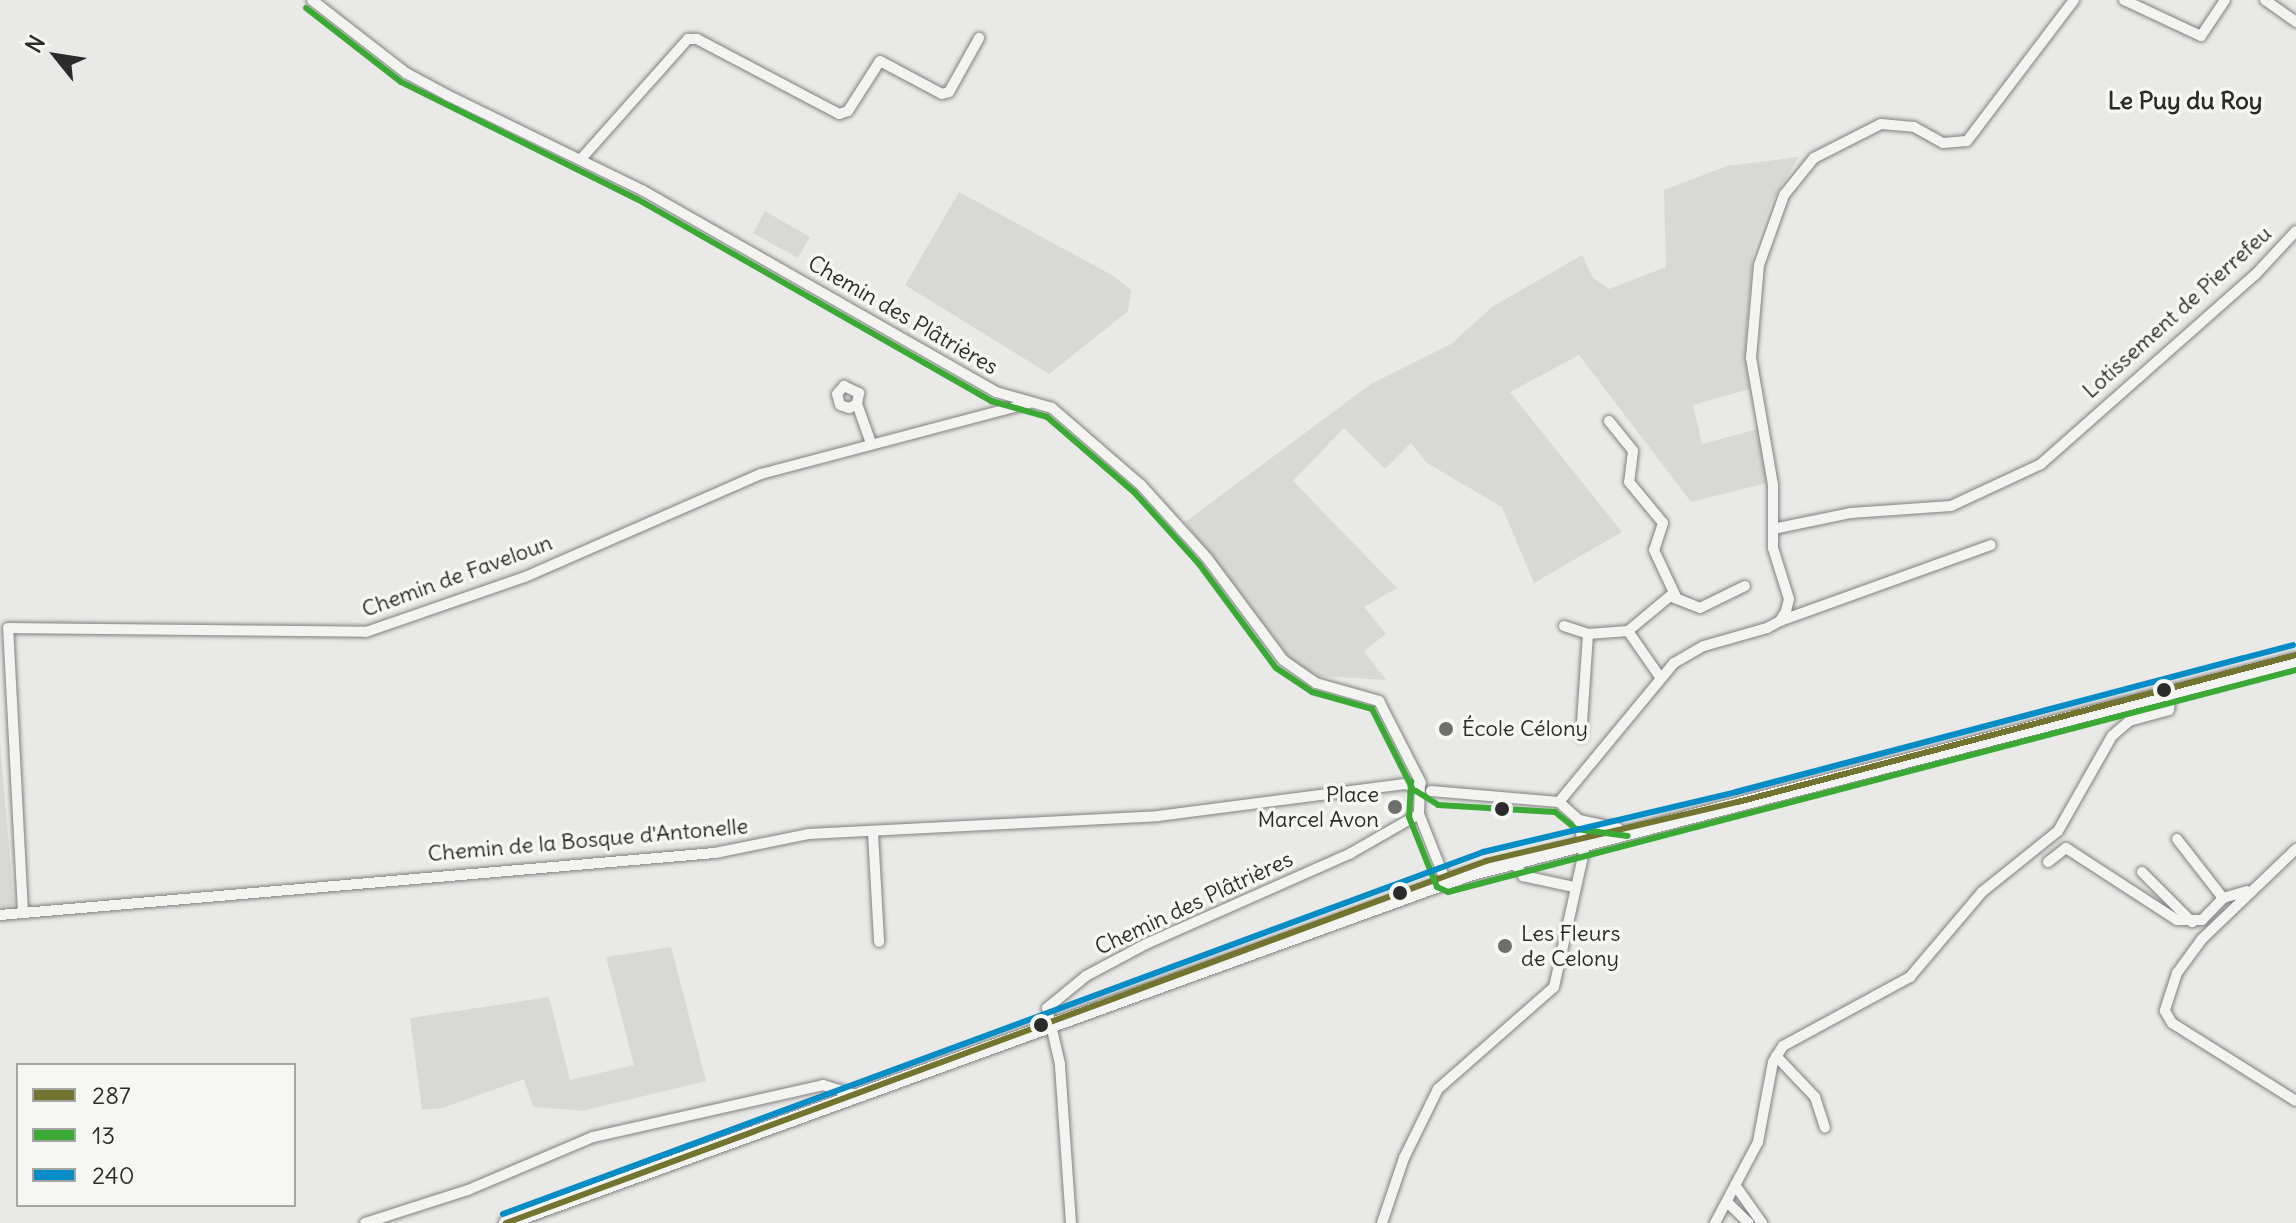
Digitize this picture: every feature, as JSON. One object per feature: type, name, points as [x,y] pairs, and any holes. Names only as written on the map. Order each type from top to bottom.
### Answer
[{"type":"main road","points":[[506,1223],[1445,879],[2296,658]]},
{"type":"main road","points":[[1445,879],[1514,862],[1618,828],[1733,804]]},
{"type":"street","name":"Chemin des Plâtrières","points":[[312,0],[406,73],[581,159],[996,392],[1052,408],[1141,485],[1207,558],[1283,660],[1316,683],[1379,701],[1419,789]]},
{"type":"street","points":[[1780,621],[1789,599],[1773,548],[1773,485],[1751,350],[1759,265],[1784,195],[1814,158],[1881,124],[1900,123],[1943,143],[1967,141],[2074,0]]},
{"type":"street","points":[[2124,0],[2201,36],[2225,0]]},
{"type":"street","points":[[2265,0],[2296,22]]},
{"type":"street","points":[[581,159],[688,39],[697,39],[839,114],[848,111],[880,61],[942,94],[949,92],[979,38]]},
{"type":"street","name":"Lotissement de Pierrefeu","points":[[1773,529],[1851,513],[1951,506],[2041,464],[2255,275],[2296,231]]},
{"type":"street","name":"Chemin de Faveloun","points":[[23,912],[8,628],[366,632],[525,577],[761,474],[1033,402]]},
{"type":"street","points":[[857,404],[871,443]]},
{"type":"street","points":[[1609,421],[1633,451],[1629,482],[1663,523],[1654,550],[1677,599]]},
{"type":"street","points":[[1559,802],[1660,677],[1697,650],[1991,545]]},
{"type":"street","points":[[1564,626],[1588,634],[1628,631],[1650,608],[1670,596],[1700,608],[1745,586]]},
{"type":"street","points":[[1628,631],[1660,677]]},
{"type":"street","points":[[1581,737],[1588,634]]},
{"type":"street","points":[[1715,1223],[1758,1142],[1762,1101],[1776,1056],[1783,1046],[1910,977],[1982,892],[2058,831],[2112,736],[2129,721],[2169,710],[2171,691]]},
{"type":"street","points":[[1445,879],[1419,814],[1419,789],[1428,783],[1431,791],[1559,802],[1579,820],[1618,828]]},
{"type":"street","name":"Chemin de la Bosque d'Antonelle","points":[[0,915],[715,853],[808,834],[873,833],[1044,818],[1158,816],[1405,784],[1419,789]]},
{"type":"street","name":"Chemin des Plâtrières","points":[[1052,1022],[1047,1008],[1086,976],[1351,853],[1419,814]]},
{"type":"street","points":[[1382,1223],[1404,1158],[1438,1089],[1554,987],[1584,841],[1579,820]]},
{"type":"street","points":[[873,833],[879,942]]},
{"type":"street","points":[[2177,839],[2223,898]]},
{"type":"street","points":[[2048,862],[2066,848],[2173,918],[2192,922],[2202,920],[2223,898],[2252,890]]},
{"type":"street","points":[[2296,849],[2229,909],[2177,973],[2165,1011],[2172,1023],[2296,1101]]},
{"type":"street","points":[[1514,862],[1523,876],[1574,887]]},
{"type":"street","points":[[2142,872],[2192,922]]},
{"type":"street","points":[[1052,1022],[1071,1223]]},
{"type":"street","points":[[1776,1056],[1815,1097],[1825,1127]]},
{"type":"street","points":[[365,1223],[468,1190],[593,1137],[823,1085],[852,1094]]},
{"type":"street","points":[[1735,1185],[1762,1223]]},
{"type":"street","points":[[1727,1202],[1749,1223]]},
{"type":"shaded area","points":[[1799,157],[1773,199],[1753,252],[1745,358],[1750,389],[1693,405],[1702,444],[1758,429],[1767,483],[1691,502],[1579,355],[1510,392],[1622,532],[1534,583],[1502,507],[1427,463],[1411,443],[1385,469],[1344,428],[1293,481],[1397,588],[1364,607],[1386,634],[1364,651],[1386,680],[1319,676],[1305,672],[1289,657],[1185,522],[1371,384],[1451,344],[1492,307],[1582,255],[1593,278],[1609,289],[1666,267],[1664,190],[1727,166]]},
{"type":"shaded area","points":[[959,192],[1112,275],[1131,290],[1128,311],[1049,374],[905,285]]},
{"type":"shaded area","points":[[765,211],[810,237],[798,258],[753,233]]},
{"type":"shaded area","points":[[0,742],[14,905],[0,907]]},
{"type":"shaded area","points":[[671,947],[706,1081],[582,1111],[533,1107],[524,1079],[442,1108],[422,1110],[410,1018],[549,997],[570,1080],[634,1065],[606,957]]},
{"type":"transit line","name":"13","points":[[306,8],[401,82],[637,199],[991,401],[1047,417],[1134,492],[1199,564],[1276,668],[1312,692],[1372,709],[1412,788]]},
{"type":"transit line","name":"240","points":[[503,1214],[1483,852],[1736,792],[2293,645]]},
{"type":"transit line","name":"287","points":[[506,1223],[1486,861],[1738,802],[2296,655]]},
{"type":"transit line","name":"13","points":[[1411,782],[1409,817],[1437,887],[1448,892],[2296,670]]},
{"type":"transit line","name":"13","points":[[1416,791],[1438,805],[1555,812],[1576,829],[1628,836]]},
{"type":"place","name":"École Célony","points":[[1446,729]]},
{"type":"place","name":"Place Marcel Avon","points":[[1395,807]]},
{"type":"place","name":"Les Fleurs de Celony","points":[[1505,946]]},
{"type":"district","name":"Le Puy du Roy","points":[[2185,101]]}]
